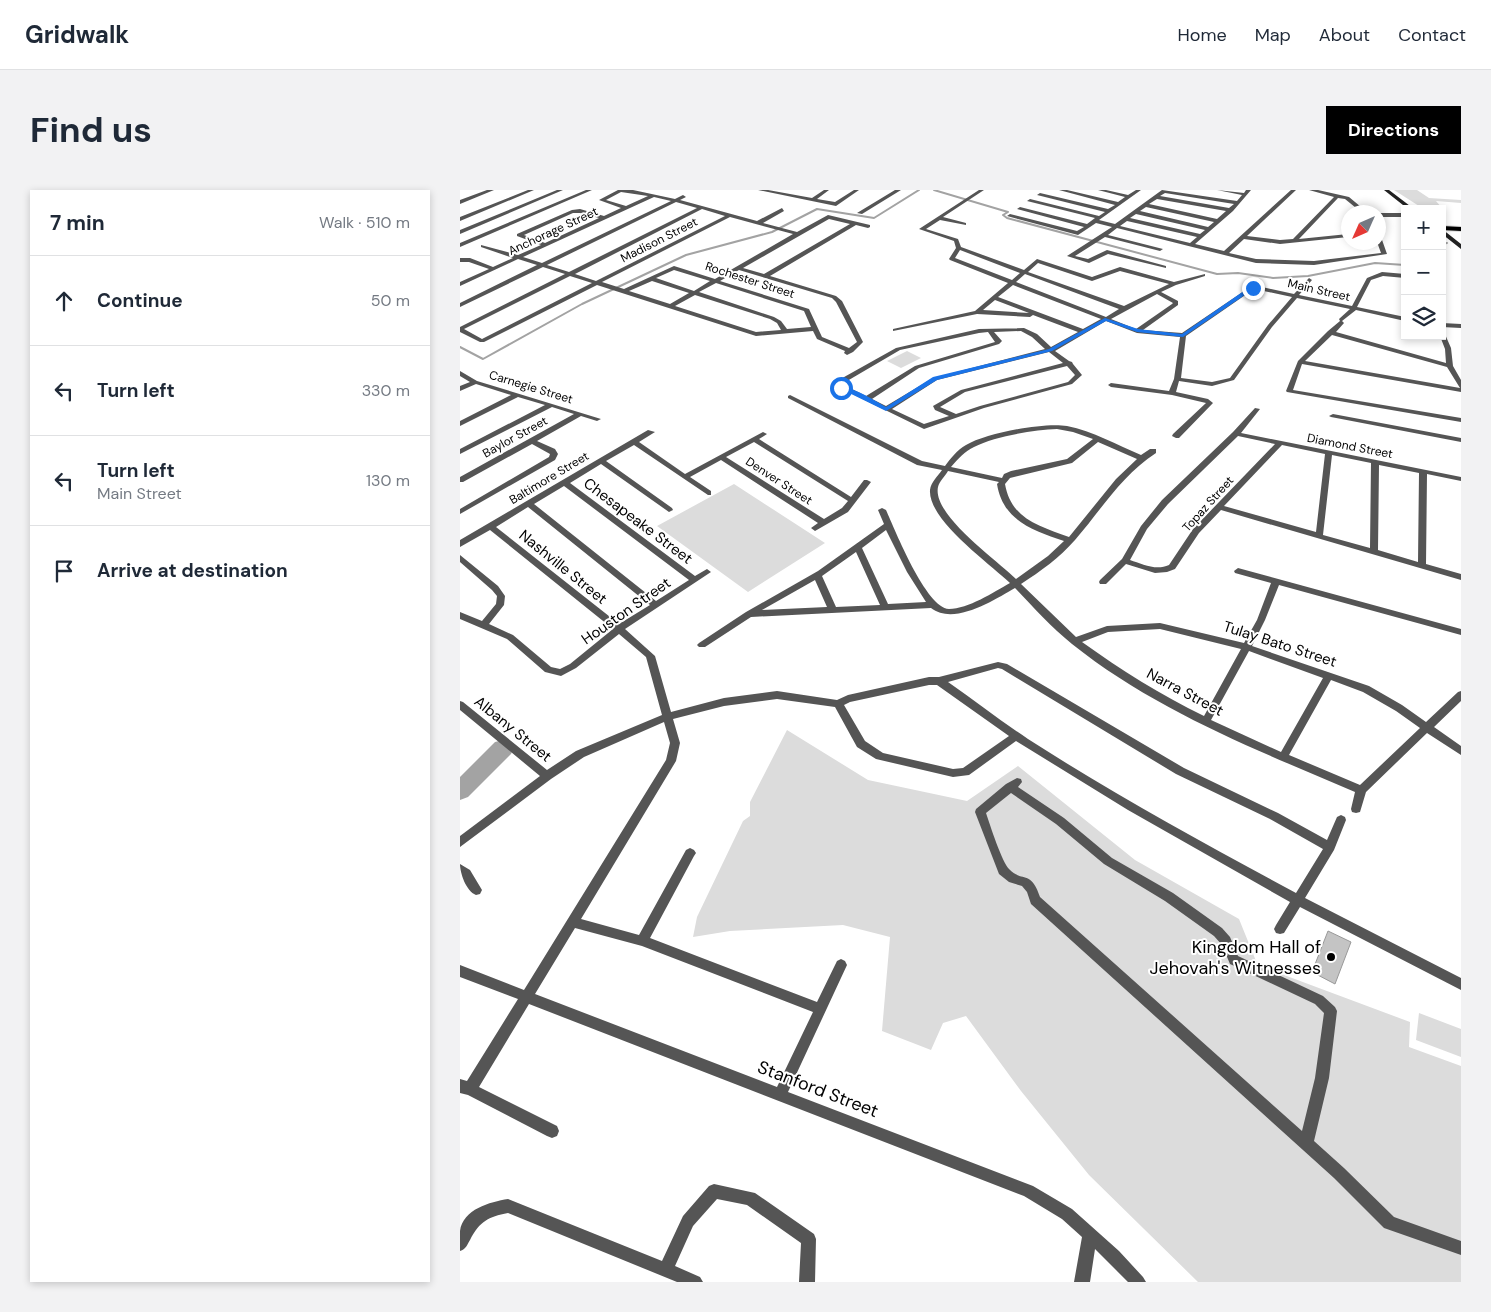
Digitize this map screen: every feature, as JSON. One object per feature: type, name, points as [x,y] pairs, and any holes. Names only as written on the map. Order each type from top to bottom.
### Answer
[{"type":"highway","points":[[1446,230],[1461,229]]},
{"type":"main road","points":[[1386,190],[1407,205]]},
{"type":"main road","points":[[1446,234],[1461,247]]},
{"type":"street","points":[[460,202],[492,190]]},
{"type":"street","points":[[460,219],[532,190]]},
{"type":"street","points":[[460,232],[561,190]]},
{"type":"street","points":[[460,244],[590,190]]},
{"type":"street","points":[[626,208],[602,200],[625,190],[676,201],[798,234]]},
{"type":"street","points":[[760,190],[836,204],[857,190]]},
{"type":"street","points":[[817,190],[826,191]]},
{"type":"street","points":[[860,213],[899,190]]},
{"type":"street","points":[[982,190],[922,230],[950,238],[958,244],[959,248],[1024,273],[1125,308]]},
{"type":"street","points":[[1047,190],[1010,216],[1078,233],[1139,190]]},
{"type":"street","points":[[1061,190],[1120,204]]},
{"type":"street","points":[[1100,190],[1130,197]]},
{"type":"street","points":[[1219,190],[1247,192]]},
{"type":"street","points":[[1224,254],[1294,190]]},
{"type":"street","points":[[1311,190],[1353,201],[1357,205]]},
{"type":"street","points":[[812,200],[826,191]]},
{"type":"street","points":[[1164,267],[1107,252],[1089,262],[1070,256],[1093,242],[1157,196],[1168,191],[1238,203]]},
{"type":"street","points":[[1191,245],[1231,210],[1247,192]]},
{"type":"street","points":[[1040,195],[1109,211]]},
{"type":"street","name":"Anchorage Street","points":[[460,284],[495,270],[654,196]]},
{"type":"street","points":[[1157,196],[1231,210]]},
{"type":"street","points":[[1294,241],[1337,196]]},
{"type":"street","points":[[460,305],[684,197]]},
{"type":"street","points":[[1163,209],[1174,200]]},
{"type":"street","points":[[1030,202],[1224,254],[1272,263],[1314,262],[1365,257],[1384,254],[1383,250]]},
{"type":"street","points":[[1145,205],[1218,221]]},
{"type":"street","points":[[1196,216],[1207,206]]},
{"type":"street","points":[[460,329],[701,208]]},
{"type":"street","points":[[1020,209],[1088,226]]},
{"type":"street","points":[[758,223],[782,210]]},
{"type":"street","points":[[546,245],[519,235],[576,211],[605,218]]},
{"type":"street","points":[[1135,212],[1209,229]]},
{"type":"street","points":[[1386,215],[1401,215]]},
{"type":"street","name":"Madison Street","points":[[460,329],[482,341],[728,216]]},
{"type":"street","points":[[670,306],[828,217],[868,226]]},
{"type":"street","points":[[939,218],[964,224]]},
{"type":"street","points":[[1126,219],[1201,236]]},
{"type":"street","points":[[765,276],[855,223]]},
{"type":"street","points":[[1100,237],[1160,250]]},
{"type":"street","points":[[1242,237],[1271,242],[1341,237]]},
{"type":"street","points":[[1153,255],[1172,240]]},
{"type":"street","points":[[483,246],[612,286],[756,334],[815,329]]},
{"type":"street","points":[[959,248],[952,260],[1010,284],[1137,331],[1183,335],[1177,379],[1172,393]]},
{"type":"street","points":[[460,260],[470,260],[495,270]]},
{"type":"street","points":[[977,312],[1036,262],[1040,261],[1092,279],[1120,269],[1174,284]]},
{"type":"street","name":"Rochester Street","points":[[623,290],[674,268],[808,310],[819,338],[851,351]]},
{"type":"street","points":[[738,268],[834,297],[860,342],[844,355]]},
{"type":"street","points":[[1401,276],[1382,274],[1369,279],[1353,310],[1300,362],[1289,390],[1461,420]]},
{"type":"street","points":[[886,409],[935,379],[1050,350],[1157,292],[1174,284],[1203,275]]},
{"type":"street","points":[[652,279],[772,318],[779,322],[786,332]]},
{"type":"street","points":[[1177,379],[1223,384],[1232,379],[1270,326],[1309,280]]},
{"type":"street","name":"Main Street","points":[[1183,335],[1253,288],[1401,318]]},
{"type":"street","points":[[1137,331],[1175,305],[1176,302],[1174,300],[1157,292]]},
{"type":"street","points":[[995,298],[1084,332]]},
{"type":"street","points":[[895,330],[977,312],[1042,316]]},
{"type":"street","points":[[1446,325],[1461,326]]},
{"type":"street","points":[[868,398],[917,367],[997,343],[999,341],[990,331]]},
{"type":"street","points":[[990,331],[1028,331],[1050,350],[1070,363],[1079,375],[1077,379],[1070,384],[956,416],[924,427],[838,385],[839,382],[898,349],[956,335],[990,331]]},
{"type":"street","points":[[1330,332],[1450,366]]},
{"type":"street","points":[[1445,340],[1450,366],[1461,386]]},
{"type":"street","points":[[1300,362],[1461,390]]},
{"type":"street","points":[[956,416],[937,409],[936,406],[963,391],[1070,363]]},
{"type":"street","name":"Carnegie Street","points":[[460,373],[475,382],[597,419]]},
{"type":"street","points":[[460,389],[475,382]]},
{"type":"street","points":[[1111,385],[1172,393],[1210,402],[1176,436]]},
{"type":"street","points":[[460,424],[517,395]]},
{"type":"street","points":[[790,397],[912,460],[1002,480],[1014,473],[1069,461],[1096,440]]},
{"type":"street","points":[[460,452],[550,405]]},
{"type":"street","points":[[1103,582],[1124,562],[1144,528],[1165,502],[1236,434],[1257,409]]},
{"type":"street","name":"Baylor Street","points":[[460,480],[580,414]]},
{"type":"street","points":[[1333,416],[1461,440]]},
{"type":"street","name":"Narra Street","points":[[1141,458],[1066,428],[1034,430],[983,440],[964,448],[947,468],[934,488],[935,503],[949,523],[1018,584],[1074,641],[1136,684],[1206,721],[1361,790]]},
{"type":"street","name":"Baltimore Street","points":[[460,544],[651,432]]},
{"type":"street","points":[[684,477],[763,434]]},
{"type":"street","name":"Diamond Street","points":[[1236,434],[1461,479]]},
{"type":"street","points":[[754,439],[853,501]]},
{"type":"street","points":[[460,512],[552,458],[554,454],[552,451],[532,440]]},
{"type":"street","points":[[634,442],[708,493]]},
{"type":"street","name":"Topaz Street","points":[[1124,562],[1160,571],[1168,571],[1196,531],[1279,444]]},
{"type":"street","points":[[749,614],[933,605],[947,612],[960,612],[1018,584],[1070,540],[1117,480],[1141,458],[1153,451]]},
{"type":"street","points":[[1319,537],[1328,453]]},
{"type":"street","name":"Denver Street","points":[[721,457],[824,523]]},
{"type":"street","points":[[601,461],[669,510]]},
{"type":"street","points":[[1374,552],[1375,463]]},
{"type":"street","points":[[1422,565],[1423,472]]},
{"type":"street","points":[[1002,480],[1001,491],[1005,502],[1015,515],[1039,529],[1070,540]]},
{"type":"street","points":[[815,528],[845,510],[867,482]]},
{"type":"street","name":"Chesapeake Street","points":[[565,483],[695,580]]},
{"type":"street","points":[[529,504],[656,605]]},
{"type":"street","points":[[1219,507],[1461,577]]},
{"type":"street","points":[[882,510],[913,573],[933,605]]},
{"type":"street","points":[[702,645],[749,614],[817,575],[858,548],[888,525]]},
{"type":"street","name":"Nashville Street","points":[[465,1087],[528,996],[671,761],[675,743],[650,656],[619,629],[490,527]]},
{"type":"street","points":[[858,548],[885,607]]},
{"type":"street","points":[[460,558],[495,588],[501,596],[500,605],[484,625],[460,615]]},
{"type":"street","points":[[1238,571],[1275,583],[1461,632]]},
{"type":"street","name":"Houston Street","points":[[484,625],[519,644],[548,670],[560,673],[573,666],[619,629],[707,572]]},
{"type":"street","points":[[817,575],[833,610]]},
{"type":"street","points":[[1206,721],[1263,616],[1275,583]]},
{"type":"street","name":"Tulay Bato Street","points":[[1074,641],[1107,629],[1160,626],[1246,647],[1329,676],[1381,697],[1461,750]]},
{"type":"street","points":[[460,842],[547,776],[580,754],[668,718],[724,702],[777,695],[838,704],[857,697],[929,681],[939,681],[998,664],[1180,771],[1274,816],[1330,847]]},
{"type":"street","points":[[1283,756],[1329,676]]},
{"type":"street","points":[[939,681],[1016,736],[1117,799],[1298,901],[1461,984]]},
{"type":"street","points":[[1356,809],[1361,790],[1461,695]]},
{"type":"street","points":[[838,704],[861,744],[880,756],[953,773],[965,772],[1016,736]]},
{"type":"street","name":"Albany Street","points":[[460,705],[547,776]]},
{"type":"street","points":[[1306,1144],[1322,1078],[1331,1011],[1319,1000],[1234,960],[1226,942],[1218,932],[1169,897],[1108,861],[1013,784],[980,812],[1003,871],[1009,877],[1025,880],[1032,888],[1035,900],[1306,1144],[1339,1173],[1389,1223],[1461,1248]]},
{"type":"street","points":[[1280,929],[1330,847],[1341,820]]},
{"type":"street","points":[[642,941],[690,853]]},
{"type":"street","points":[[460,869],[466,873],[476,890]]},
{"type":"street","points":[[573,922],[642,941],[821,1009]]},
{"type":"street","points":[[780,1095],[841,965]]},
{"type":"street","name":"Stanford Street","points":[[460,971],[1028,1191],[1067,1214],[1114,1256],[1138,1282]]},
{"type":"street","points":[[465,1087],[552,1131]]},
{"type":"street","points":[[666,1270],[688,1221],[714,1191],[750,1198],[809,1239],[807,1282]]},
{"type":"street","points":[[460,1244],[470,1225],[488,1209],[508,1206],[696,1282]]},
{"type":"street","points":[[1082,1282],[1090,1234]]},
{"type":"shaded area","points":[[1394,190],[1417,190],[1429,198],[1461,200],[1461,203],[1436,201],[1439,205],[1417,205]]},
{"type":"shaded area","points":[[907,351],[921,358],[901,368],[887,361]]},
{"type":"shaded area","points":[[734,484],[825,543],[748,592],[657,526]]},
{"type":"shaded area","points":[[787,730],[868,780],[967,801],[1018,766],[1135,860],[1239,919],[1256,961],[1268,969],[1410,1022],[1409,1047],[1461,1066],[1461,1282],[1198,1282],[1089,1175],[1021,1091],[966,1016],[943,1023],[931,1050],[882,1031],[890,937],[843,925],[730,931],[693,937],[697,917],[743,821],[750,816],[750,802]]},
{"type":"shaded area","points":[[1419,1013],[1461,1029],[1461,1057],[1416,1040]]},
{"type":"building","name":"Kingdom Hall of Jehovah's Witnesses","points":[[1328,931],[1351,942],[1335,984],[1312,972]]},
{"type":"waterway","points":[[460,347],[483,359],[582,304],[686,255],[772,232],[817,209],[874,218],[919,190]]},
{"type":"waterway","points":[[934,190],[1008,212],[1003,215],[1007,218],[1217,274],[1238,273],[1273,278],[1308,276],[1375,263],[1401,265]]},
{"type":"waterway","points":[[460,791],[503,748]]},
{"type":"place","name":"Kingdom Hall of Jehovah's Witnesses","points":[[1331,957]]},
{"type":"route","points":[[841,388],[868,398],[886,409],[935,379],[948,374],[1050,350],[1105,320],[1137,331],[1183,335],[1253,288]]}]
